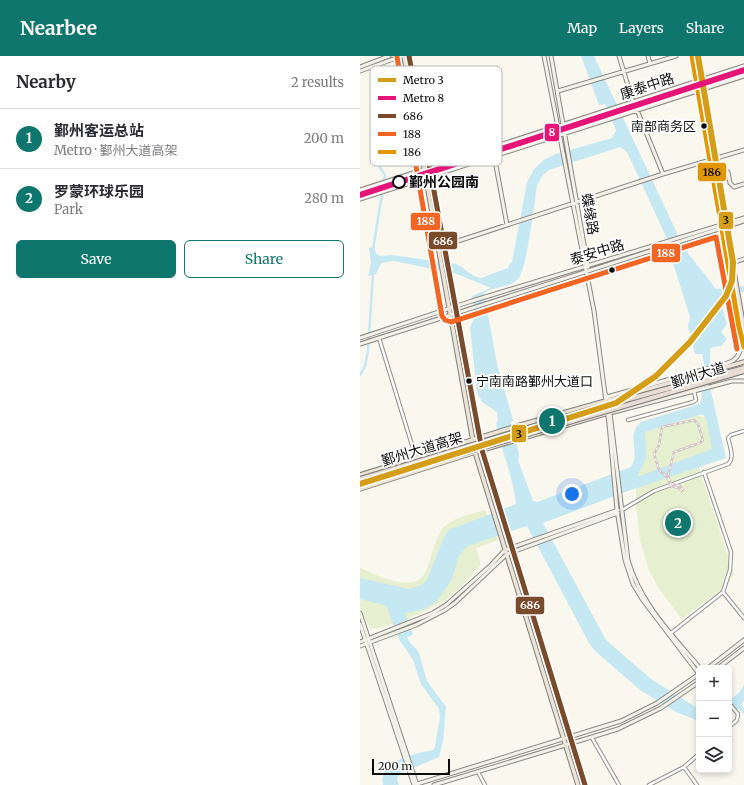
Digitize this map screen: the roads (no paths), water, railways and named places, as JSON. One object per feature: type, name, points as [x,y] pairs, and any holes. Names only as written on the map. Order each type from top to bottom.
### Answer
[{"type":"highway","name":"鄞州大道高架","points":[[360,480],[581,412],[744,368]]},
{"type":"highway","name":"鄞州大道高架","points":[[360,483],[744,372]]},
{"type":"main road","points":[[403,56],[405,66]]},
{"type":"main road","points":[[409,56],[411,66]]},
{"type":"main road","points":[[692,56],[721,226],[744,347]]},
{"type":"main road","points":[[696,56],[744,329]]},
{"type":"main road","points":[[422,166],[472,441],[578,785]]},
{"type":"main road","points":[[431,168],[446,259],[480,438]]},
{"type":"main road","name":"鄞州大道","points":[[360,475],[606,399],[712,369],[744,362]]},
{"type":"main road","name":"鄞州大道","points":[[360,489],[475,452],[701,388],[744,372]]},
{"type":"main road","points":[[499,507],[571,744],[585,785]]},
{"type":"street","points":[[360,67],[389,56]]},
{"type":"street","points":[[374,66],[403,56]]},
{"type":"street","name":"蝶缘路","points":[[544,56],[572,204],[586,266]]},
{"type":"street","name":"蝶缘路","points":[[551,56],[577,202],[594,311],[604,392],[609,413]]},
{"type":"street","points":[[619,56],[633,102]]},
{"type":"street","points":[[648,56],[650,64]]},
{"type":"street","points":[[558,92],[676,56]]},
{"type":"street","name":"康泰中路","points":[[502,145],[744,66]]},
{"type":"street","points":[[360,71],[370,68]]},
{"type":"street","name":"康泰中路","points":[[502,152],[744,76]]},
{"type":"street","points":[[637,110],[663,174]]},
{"type":"street","points":[[458,240],[637,182],[744,150]]},
{"type":"street","name":"康泰中路","points":[[360,190],[437,166]]},
{"type":"street","name":"康泰中路","points":[[360,199],[460,166]]},
{"type":"street","points":[[496,166],[506,225]]},
{"type":"street","points":[[728,172],[731,186],[734,187],[744,184]]},
{"type":"street","name":"泰安中路","points":[[726,225],[744,218]]},
{"type":"street","name":"泰安中路","points":[[361,344],[488,302],[587,272],[721,226],[744,221]]},
{"type":"street","name":"泰安中路","points":[[361,337],[487,296],[586,266],[670,243]]},
{"type":"street","points":[[732,263],[744,259]]},
{"type":"street","points":[[379,338],[416,458]]},
{"type":"street","points":[[712,369],[732,363],[738,356],[743,340]]},
{"type":"street","points":[[609,413],[621,412],[701,388],[732,381],[744,381]]},
{"type":"street","points":[[628,420],[693,402],[696,400],[694,391]]},
{"type":"street","points":[[609,413],[628,560],[634,579],[644,598],[698,665]]},
{"type":"street","points":[[609,413],[617,512],[625,560],[637,591],[668,635],[696,670]]},
{"type":"street","points":[[360,642],[413,621],[446,605],[506,552],[513,552],[548,540],[617,512],[654,491],[728,464],[731,461],[728,438],[731,435],[744,432]]},
{"type":"street","points":[[480,438],[482,450],[499,507]]},
{"type":"street","points":[[671,633],[723,592],[732,558],[704,472]]},
{"type":"street","points":[[360,646],[394,634],[437,615],[455,603],[511,547],[617,512]]},
{"type":"street","points":[[723,592],[744,618]]},
{"type":"street","points":[[360,613],[371,642],[416,785]]},
{"type":"street","points":[[360,624],[416,785]]},
{"type":"street","points":[[712,665],[744,640]]},
{"type":"street","points":[[722,665],[744,648]]},
{"type":"street","points":[[416,785],[621,721],[657,703],[696,676]]},
{"type":"street","points":[[434,785],[618,729],[661,708],[696,684]]},
{"type":"street","points":[[732,706],[738,714],[737,720],[732,725]]},
{"type":"street","points":[[592,738],[619,785]]},
{"type":"street","points":[[649,785],[684,767],[696,757]]},
{"type":"street","points":[[684,767],[697,785]]},
{"type":"street","points":[[478,772],[484,785]]},
{"type":"water","points":[[581,56],[594,56],[684,248],[716,289],[744,286],[744,292],[719,297],[727,324],[721,332],[727,339],[721,346],[710,348],[711,391],[726,458],[628,491],[543,523],[606,640],[651,679],[696,706],[696,720],[676,712],[640,690],[594,650],[527,526],[467,546],[459,556],[452,579],[439,598],[433,604],[422,610],[405,613],[413,635],[407,637],[419,653],[427,681],[446,707],[443,741],[439,757],[399,774],[397,779],[399,785],[383,785],[383,777],[386,770],[392,764],[408,756],[434,750],[440,718],[439,709],[421,684],[413,660],[399,639],[385,605],[360,599],[360,578],[408,589],[420,586],[427,580],[444,537],[449,530],[516,504],[496,423],[498,420],[497,412],[482,402],[477,392],[470,327],[476,314],[472,296],[491,288],[457,274],[394,261],[381,263],[376,274],[368,276],[371,263],[369,248],[374,247],[376,253],[380,256],[392,255],[456,264],[473,276],[481,278],[508,268],[512,262],[527,182],[534,169],[545,159],[556,154],[612,138],[616,130],[605,104],[599,105]],"holes":[[[620,147],[627,152],[675,256],[673,257],[673,263],[690,317],[688,326],[695,354],[702,354],[704,363],[701,402],[699,404],[641,422],[636,427],[634,432],[633,438],[635,455],[631,467],[537,502],[533,501],[518,460],[519,454],[511,423],[513,420],[497,364],[484,293],[515,282],[521,273],[527,250],[537,186],[542,176],[549,170]],[[698,415],[703,415],[706,418],[712,449],[637,477],[646,458],[645,432]]]},
{"type":"water","points":[[744,685],[744,700],[741,705],[744,709],[744,714],[738,709],[732,711],[732,699],[739,693]]},
{"type":"waterway","points":[[373,250],[385,175],[379,166]]},
{"type":"waterway","points":[[360,375],[365,366],[368,351],[373,273]]},
{"type":"railway","points":[[682,491],[679,488],[671,486],[667,477],[659,470],[654,454],[659,445],[662,427],[694,420],[698,424],[703,440],[700,443],[674,452],[668,476],[671,484],[680,486],[683,490]]},
{"type":"metro line","name":"3","points":[[360,484],[616,403],[656,376],[690,342],[726,296],[732,281],[733,262],[698,56]]},
{"type":"metro line","name":"8","points":[[502,149],[744,70]]},
{"type":"metro line","name":"8","points":[[360,195],[449,166]]},
{"type":"place","name":"南部商务区","points":[[704,126]]},
{"type":"place","name":"鄞州公园南","points":[[399,182]]},
{"type":"place","name":"宁南南路鄞州大道口","points":[[469,381]]},
{"type":"place","name":"鄞州客运总站","points":[[552,421]]},
{"type":"place","name":"罗蒙环球乐园","points":[[678,523]]}]
